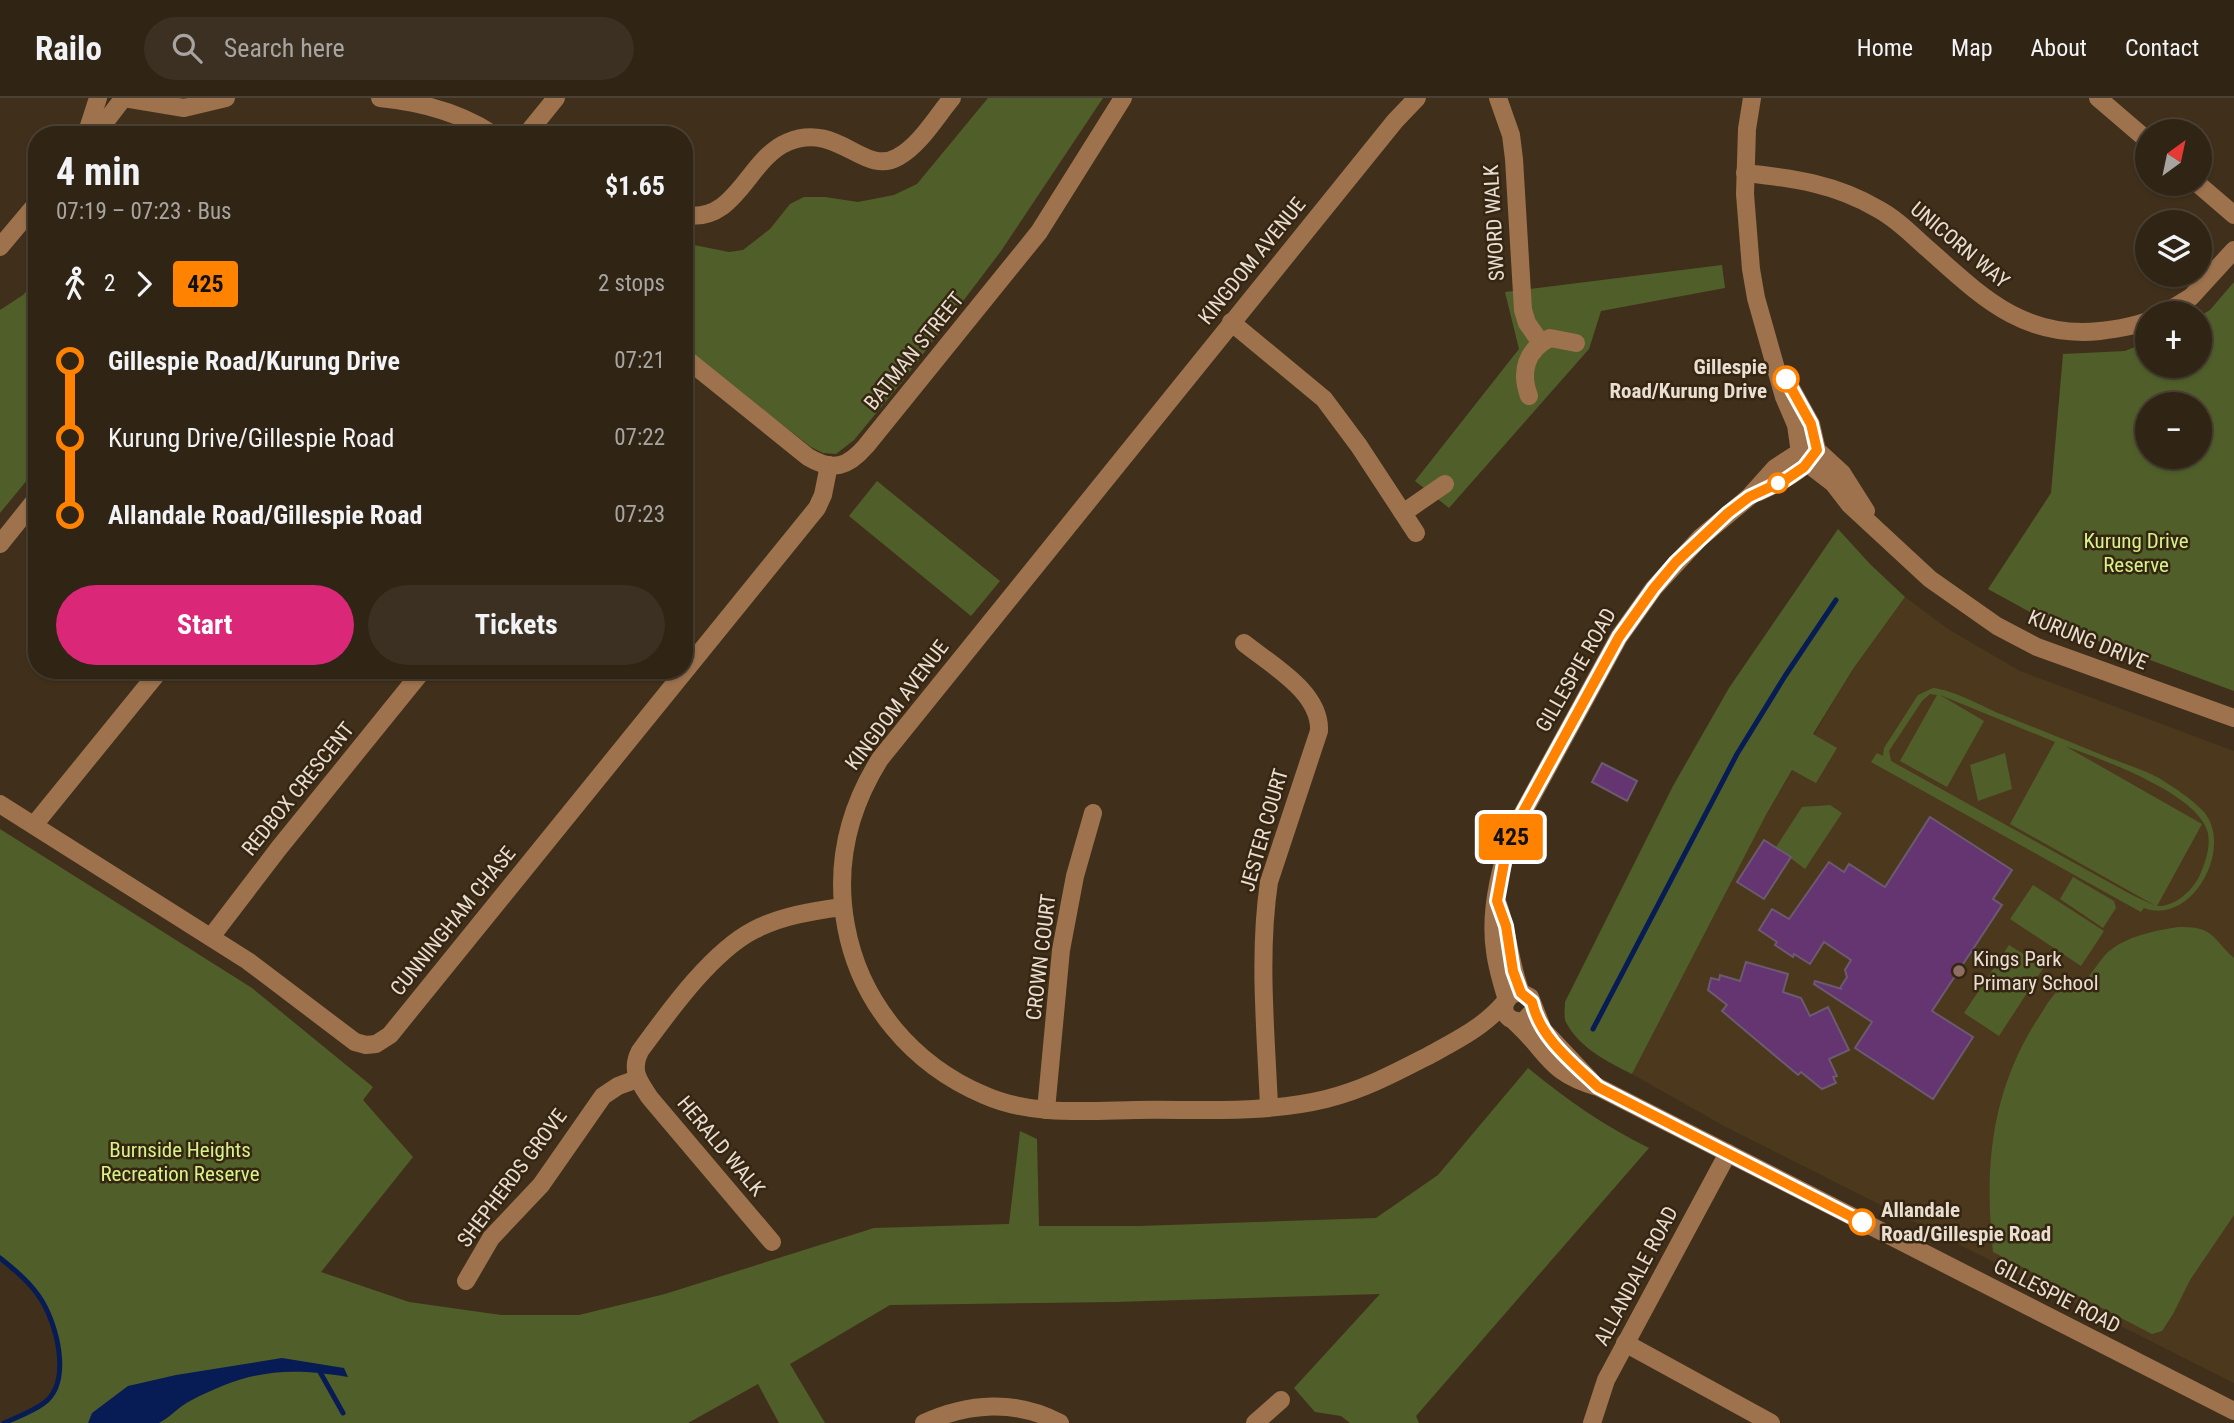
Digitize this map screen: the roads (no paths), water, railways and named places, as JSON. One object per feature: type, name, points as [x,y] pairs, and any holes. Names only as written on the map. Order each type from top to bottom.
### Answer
[{"type":"street","points":[[89,126],[98,98]]},
{"type":"street","points":[[181,98],[201,106]]},
{"type":"street","points":[[102,126],[124,99],[184,108],[226,98]]},
{"type":"street","points":[[381,98],[429,106],[479,126]]},
{"type":"street","points":[[533,126],[556,98]]},
{"type":"street","points":[[693,215],[708,214],[722,208],[774,149],[799,138],[828,138],[868,160],[894,160],[906,152],[952,98]]},
{"type":"street","name":"BATMAN STREET","points":[[829,466],[849,463],[855,458],[1039,232],[1123,98]]},
{"type":"street","name":"KINGDOM AVENUE","points":[[1417,98],[1395,121],[1231,322],[880,759],[863,788],[849,825],[842,872],[842,907],[848,940],[865,985],[878,1009],[909,1046],[944,1075],[986,1097],[1046,1110],[1269,1107],[1324,1100],[1376,1083],[1475,1031],[1514,1021]]},
{"type":"street","name":"SWORD WALK","points":[[1499,98],[1511,135],[1514,159],[1522,310],[1527,323],[1541,343]]},
{"type":"street","points":[[1752,98],[1747,130],[1745,213],[1756,298],[1784,397],[1808,455]]},
{"type":"street","points":[[2098,98],[2135,130]]},
{"type":"street","name":"UNICORN WAY","points":[[1745,173],[1802,179],[1833,187],[1880,209],[1985,299],[2024,321],[2067,332],[2135,326]]},
{"type":"street","points":[[2212,196],[2234,215]]},
{"type":"street","points":[[0,247],[28,214]]},
{"type":"street","points":[[2184,301],[2234,250]]},
{"type":"street","points":[[1231,322],[1324,399],[1359,446],[1416,533]]},
{"type":"street","points":[[1529,396],[1524,373],[1532,351],[1550,338],[1576,343]]},
{"type":"street","points":[[693,364],[808,457],[829,466]]},
{"type":"street","name":"GILLESPIE ROAD","points":[[1511,998],[1495,951],[1493,924],[1500,874],[1513,831],[1619,637],[1639,607],[1676,562],[1749,497],[1775,468],[1808,455]]},
{"type":"street","name":"KURUNG DRIVE","points":[[1808,455],[1850,483],[1874,526],[1930,579],[1973,611],[2011,634],[2068,659],[2234,718]]},
{"type":"street","name":"CUNNINGHAM CHASE","points":[[693,661],[817,508],[823,495],[829,466]]},
{"type":"street","points":[[1403,513],[1445,484]]},
{"type":"street","points":[[0,544],[28,509]]},
{"type":"street","name":"JESTER COURT","points":[[1244,643],[1306,694],[1317,710],[1319,720],[1319,731],[1273,869],[1265,908],[1269,1107]]},
{"type":"street","points":[[34,825],[153,679]]},
{"type":"street","name":"REDBOX CRESCENT","points":[[211,937],[416,679]]},
{"type":"street","name":"CUNNINGHAM CHASE","points":[[0,804],[211,937],[274,979],[346,1037],[366,1045],[383,1041],[679,679]]},
{"type":"street","name":"CROWN COURT","points":[[1046,1110],[1061,950],[1075,876],[1093,813]]},
{"type":"street","points":[[636,1079],[634,1066],[640,1051],[704,972],[736,942],[754,930],[777,921],[808,912],[842,907]]},
{"type":"street","points":[[1530,997],[1533,1011],[1528,1019],[1514,1021],[1504,1011],[1511,998],[1530,997]]},
{"type":"street","name":"KINGDOM AVENUE","points":[[1475,1031],[1511,998]]},
{"type":"street","name":"GILLESPIE ROAD","points":[[1533,1011],[1543,1030],[1598,1087]]},
{"type":"street","name":"GILLESPIE ROAD","points":[[1514,1021],[1550,1063],[1577,1081],[1598,1087],[2234,1411]]},
{"type":"street","name":"HERALD WALK","points":[[636,1079],[772,1242]]},
{"type":"street","name":"SHEPHERDS GROVE","points":[[466,1281],[491,1238],[541,1185],[603,1096],[636,1079]]},
{"type":"street","name":"ALLANDALE ROAD","points":[[1592,1423],[1606,1380],[1728,1153]]},
{"type":"street","points":[[1625,1343],[1770,1423]]},
{"type":"street","points":[[1255,1423],[1281,1400]]},
{"type":"street","points":[[924,1423],[956,1410],[997,1406],[1017,1407],[1060,1423]]},
{"type":"water","points":[[282,1358],[344,1368],[348,1377],[285,1372],[249,1377],[186,1403],[159,1423],[88,1423],[92,1413],[128,1386],[176,1375]]},
{"type":"waterway","points":[[1593,1029],[1737,754],[1836,600]]},
{"type":"waterway","points":[[0,1258],[28,1283],[42,1301],[57,1339],[60,1368],[53,1394],[44,1403],[4,1423]]},
{"type":"waterway","points":[[320,1372],[343,1413]]},
{"type":"place","name":"Gillespie Road/Kurung Drive","points":[[1786,379]]},
{"type":"place","name":"Kings Park Primary School","points":[[1959,971]]},
{"type":"place","name":"Allandale Road/Gillespie Road","points":[[1862,1222]]},
{"type":"park label","name":"Kurung Drive Reserve","points":[[2136,553]]},
{"type":"park label","name":"Burnside Heights Recreation Reserve","points":[[180,1162]]}]
